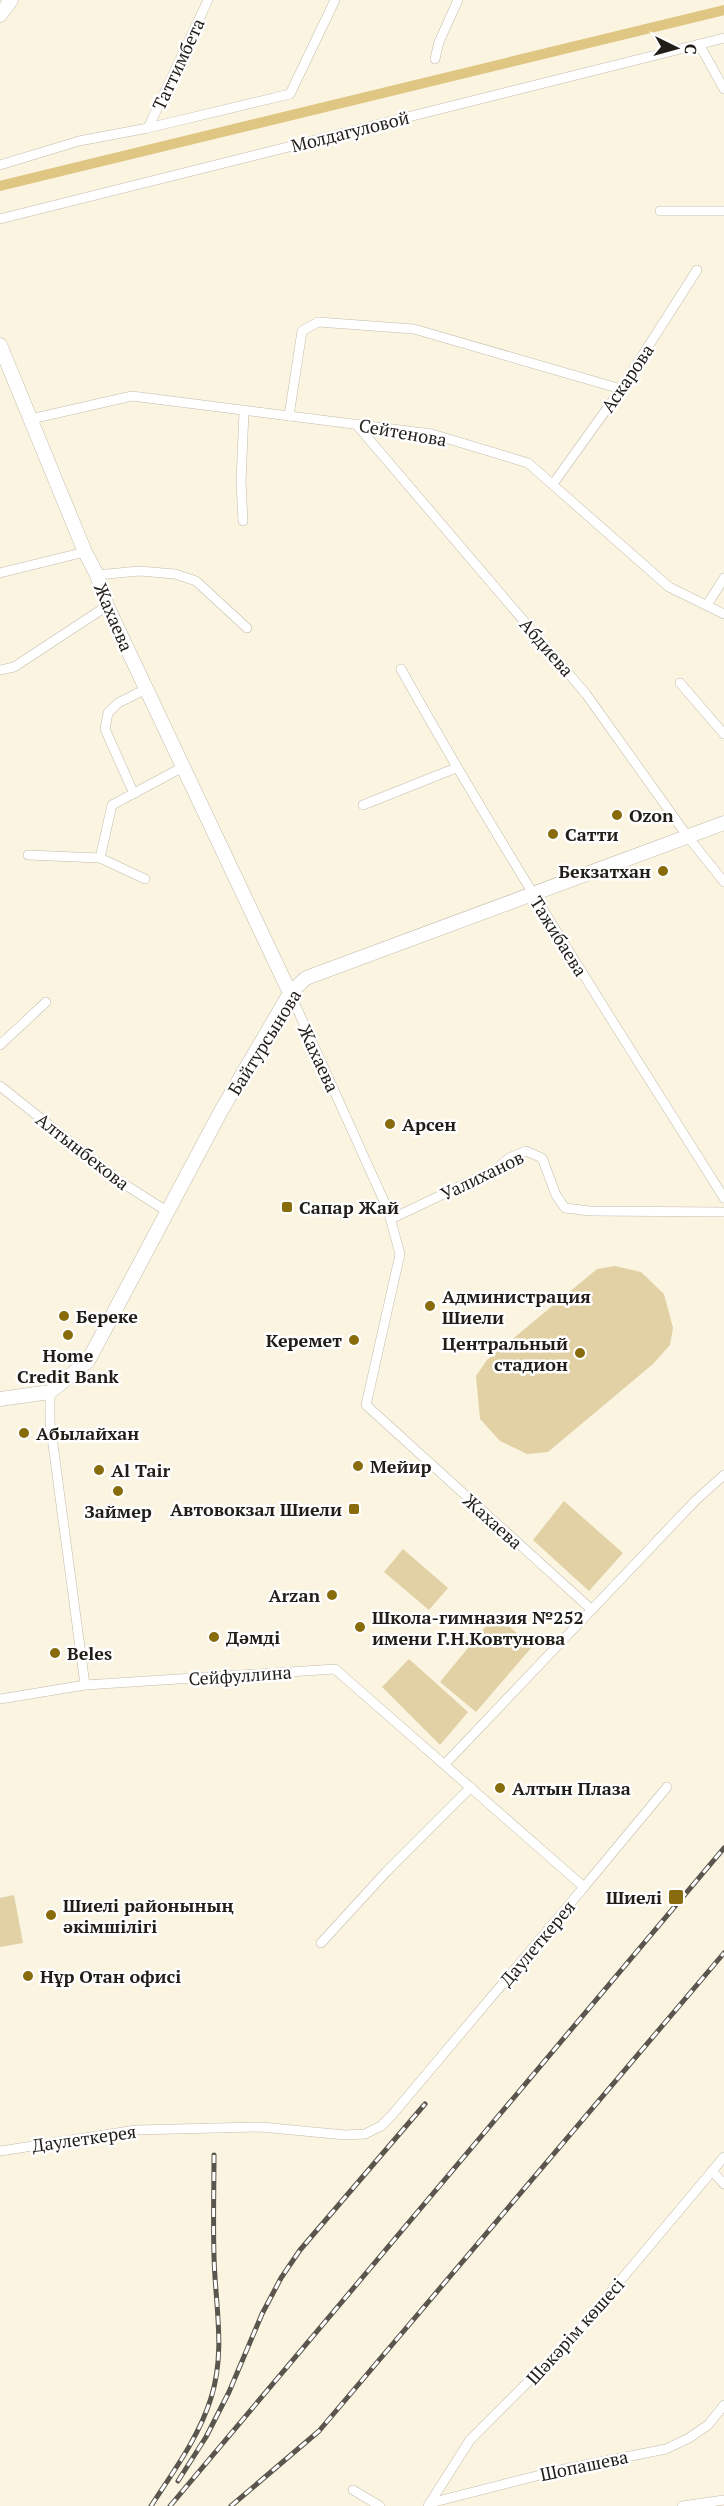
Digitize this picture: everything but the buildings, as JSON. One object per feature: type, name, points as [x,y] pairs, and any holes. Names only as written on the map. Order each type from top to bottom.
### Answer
[{"type":"main road","points":[[0,15],[10,0]]},
{"type":"main road","name":"Жахаева","points":[[0,345],[85,552],[97,575],[107,606],[290,993]]},
{"type":"main road","name":"Байтурсынова","points":[[50,1392],[88,1361],[221,1111],[290,993],[306,978],[724,823]]},
{"type":"main road","points":[[0,1399],[50,1392]]},
{"type":"street","name":"Таттимбета","points":[[148,128],[208,0]]},
{"type":"street","points":[[0,165],[79,141],[148,128],[290,94],[335,0]]},
{"type":"street","points":[[435,59],[438,42],[458,0]]},
{"type":"street","name":"Молдагуловой","points":[[0,219],[724,38]]},
{"type":"street","points":[[699,44],[724,89]]},
{"type":"street","points":[[660,211],[724,210]]},
{"type":"street","name":"Аскарова","points":[[553,484],[621,389],[697,270]]},
{"type":"street","points":[[289,416],[302,331],[318,322],[414,329],[621,389]]},
{"type":"street","name":"Сейтенова","points":[[31,419],[132,396],[432,434],[528,463],[669,587],[724,614]]},
{"type":"street","points":[[243,521],[241,482],[244,411]]},
{"type":"street","name":"Абдиева","points":[[356,424],[586,694],[687,837],[724,882]]},
{"type":"street","points":[[0,573],[85,552]]},
{"type":"street","points":[[97,575],[139,572],[175,574],[196,581],[247,628]]},
{"type":"street","points":[[707,605],[724,578]]},
{"type":"street","points":[[0,670],[14,667],[107,606]]},
{"type":"street","name":"Тажибаева","points":[[401,669],[456,768],[532,894],[724,1198]]},
{"type":"street","points":[[680,683],[724,735]]},
{"type":"street","points":[[134,794],[105,729],[108,713],[118,703],[146,689]]},
{"type":"street","points":[[100,858],[112,805],[183,767]]},
{"type":"street","points":[[363,805],[456,768]]},
{"type":"street","points":[[28,855],[100,858],[145,879]]},
{"type":"street","name":"Жахаева","points":[[290,993],[391,1219],[400,1254],[366,1405],[592,1610]]},
{"type":"street","points":[[0,1045],[46,1002]]},
{"type":"street","name":"Алтынбекова","points":[[0,1086],[121,1182],[168,1212]]},
{"type":"street","name":"Уалиханов","points":[[391,1219],[496,1169],[509,1158],[526,1151],[542,1158],[556,1195],[565,1208],[590,1211],[724,1212]]},
{"type":"street","points":[[50,1392],[50,1422],[85,1685]]},
{"type":"street","points":[[445,1764],[695,1501],[724,1475]]},
{"type":"street","name":"Сейфуллина","points":[[0,1699],[85,1685],[334,1668],[445,1764]]},
{"type":"street","name":"Даулеткерея","points":[[0,2151],[136,2130],[261,2127],[345,2135],[365,2134],[381,2126],[584,1887],[445,1764]]},
{"type":"street","points":[[584,1887],[667,1786]]},
{"type":"street","points":[[321,1944],[387,1871],[471,1787]]},
{"type":"street","name":"Шәкәрім көшесі","points":[[429,2505],[470,2440],[573,2337],[724,2157]]},
{"type":"street","points":[[712,2171],[724,2184]]},
{"type":"street","name":"Шопашева","points":[[429,2505],[487,2487],[666,2449],[689,2438],[708,2425],[724,2405]]},
{"type":"street","points":[[353,2490],[380,2506]]},
{"type":"street","points":[[682,2506],[724,2500]]},
{"type":"shaded area","name":"Центральный стадион","points":[[615,1266],[641,1272],[664,1294],[673,1328],[670,1345],[653,1364],[548,1452],[527,1454],[500,1441],[480,1419],[476,1376],[487,1360],[597,1269]]},
{"type":"shaded area","points":[[564,1501],[623,1553],[589,1591],[533,1540]]},
{"type":"shaded area","points":[[403,1549],[448,1588],[429,1610],[384,1572]]},
{"type":"shaded area","points":[[496,1614],[532,1647],[476,1712],[440,1682]]},
{"type":"shaded area","points":[[409,1659],[468,1712],[440,1745],[382,1687]]},
{"type":"shaded area","points":[[14,1895],[23,1943],[0,1947],[0,1898]]},
{"type":"waterway","points":[[0,186],[724,10]]},
{"type":"railway","points":[[170,2506],[724,1848]]},
{"type":"railway","points":[[231,2506],[319,2431],[724,1953]]},
{"type":"railway","points":[[178,2481],[206,2437],[229,2392],[262,2314],[281,2278],[300,2250],[425,2104]]},
{"type":"railway","points":[[151,2506],[200,2427],[215,2380],[219,2345],[214,2256],[214,2155]]},
{"type":"place","name":"Ozon","points":[[617,815]]},
{"type":"place","name":"Сатти","points":[[553,834]]},
{"type":"place","name":"Бекзатхан","points":[[663,871]]},
{"type":"place","name":"Арсен","points":[[390,1124]]},
{"type":"place","name":"Сапар Жай","points":[[287,1207]]},
{"type":"place","name":"Администрация Шиели","points":[[430,1306]]},
{"type":"place","name":"Береке","points":[[64,1316]]},
{"type":"place","name":"Home Credit Bank","points":[[68,1335]]},
{"type":"place","name":"Керемет","points":[[354,1340]]},
{"type":"place","name":"Центральный стадион","points":[[580,1353]]},
{"type":"place","name":"Абылайхан","points":[[24,1433]]},
{"type":"place","name":"Мейир","points":[[358,1466]]},
{"type":"place","name":"Al Tair","points":[[99,1470]]},
{"type":"place","name":"Займер","points":[[118,1491]]},
{"type":"place","name":"Автовокзал Шиели","points":[[354,1509]]},
{"type":"place","name":"Arzan","points":[[332,1595]]},
{"type":"place","name":"Школа-гимназия №252 имени Г.Н.Ковтунова","points":[[360,1627]]},
{"type":"place","name":"Дәмді","points":[[214,1637]]},
{"type":"place","name":"Beles","points":[[55,1653]]},
{"type":"place","name":"Алтын Плаза","points":[[500,1788]]},
{"type":"place","name":"Шиелі","points":[[676,1897]]},
{"type":"place","name":"Шиелі районының әкімшілігі","points":[[51,1915]]},
{"type":"place","name":"Нұр Отан офисі","points":[[28,1976]]}]
